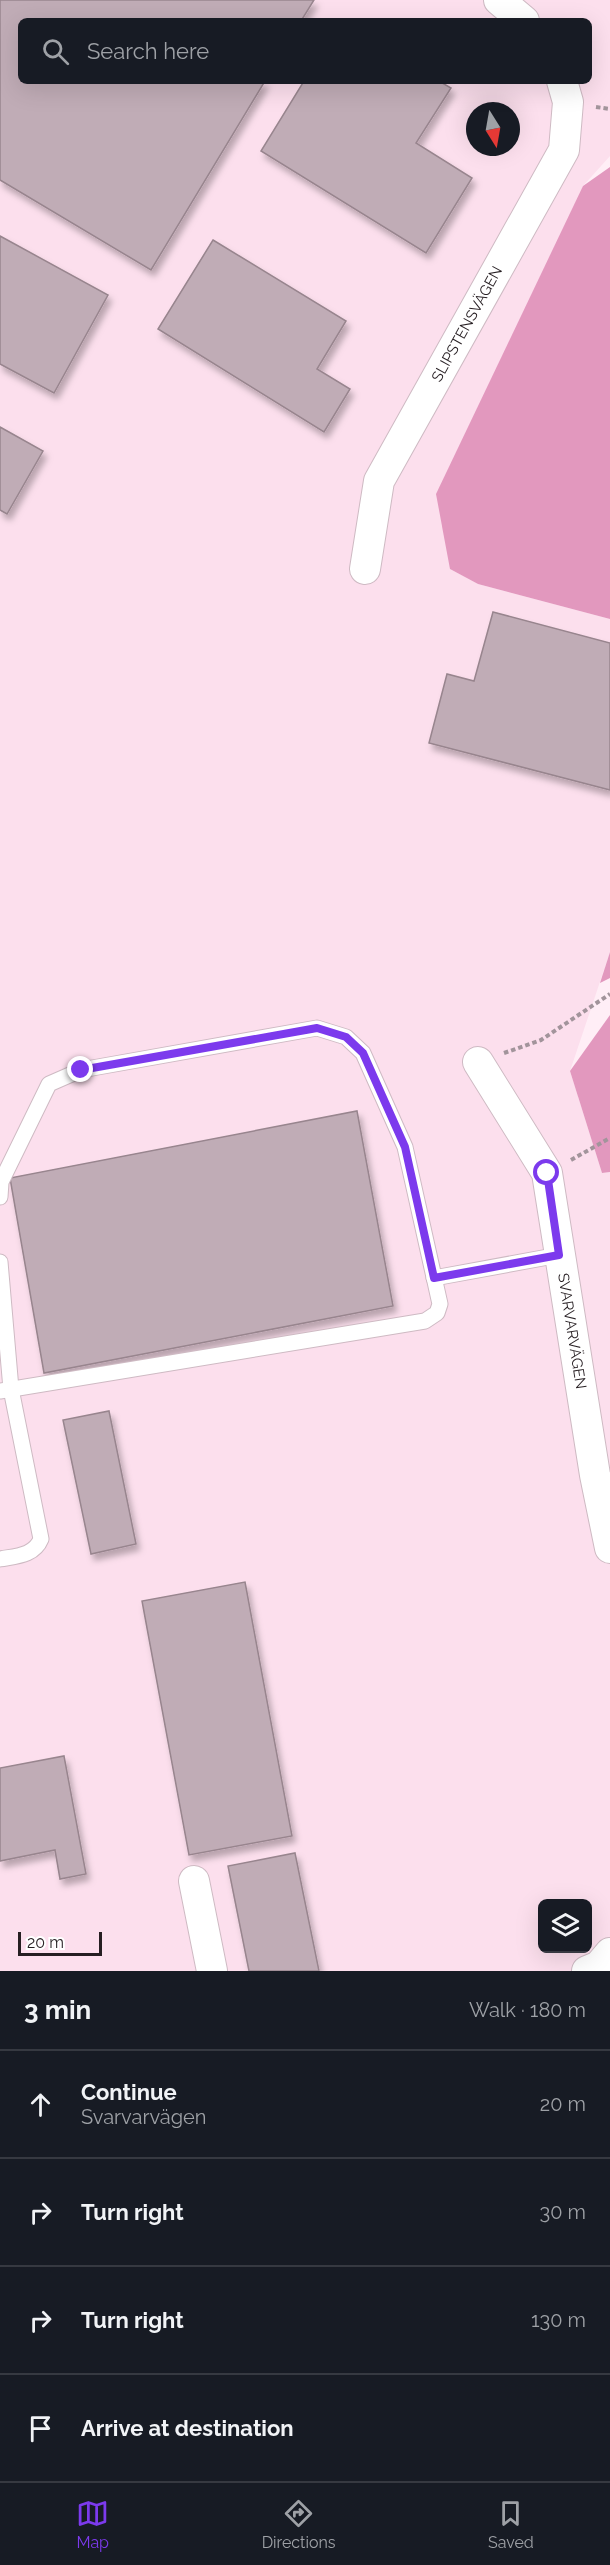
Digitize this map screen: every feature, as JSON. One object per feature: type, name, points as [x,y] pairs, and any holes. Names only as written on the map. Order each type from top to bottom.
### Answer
[{"type":"street","points":[[501,0],[521,18]]},
{"type":"street","name":"SLIPSTENSVÄGEN","points":[[365,570],[379,481],[564,150],[568,102],[563,84]]},
{"type":"street","name":"SVARVARVÄGEN","points":[[478,1062],[547,1173],[559,1255],[603,1474],[610,1548]]},
{"type":"street","points":[[194,1881],[212,1971]]},
{"type":"street","points":[[587,1971],[599,1966],[610,1953]]},
{"type":"lane","points":[[0,1197],[1,1182],[50,1084],[81,1070],[317,1028],[346,1037],[363,1053],[405,1147],[440,1304],[437,1313],[425,1322],[5,1390]]},
{"type":"lane","points":[[434,1278],[559,1255]]},
{"type":"lane","points":[[0,1262],[5,1390],[41,1539],[38,1548],[27,1554],[0,1559]]},
{"type":"path","points":[[478,1062],[541,1040],[610,994]]},
{"type":"path","points":[[547,1173],[610,1138]]},
{"type":"shaded area","points":[[0,0],[610,0],[610,156],[583,186],[450,569],[478,584],[610,619],[610,952],[570,1071],[602,1173],[610,1172],[610,1971],[0,1971]]},
{"type":"shaded area","points":[[610,167],[610,619],[478,584],[450,569],[436,494],[583,186]]},
{"type":"shaded area","points":[[610,952],[610,978],[600,983]]},
{"type":"shaded area","points":[[610,1015],[610,1172],[602,1173],[570,1071]]},
{"type":"building","points":[[0,0],[314,0],[303,18],[18,18],[18,84],[263,84],[151,270],[0,180]]},
{"type":"building","points":[[302,84],[444,84],[451,88],[416,143],[472,178],[426,253],[261,151]]},
{"type":"building","points":[[0,236],[108,295],[54,393],[0,364]]},
{"type":"building","points":[[213,240],[346,321],[317,369],[350,389],[324,432],[158,329]]},
{"type":"building","points":[[0,427],[43,451],[7,514],[0,510]]},
{"type":"building","points":[[493,612],[610,643],[610,790],[429,743],[447,674],[474,681]]},
{"type":"building","points":[[357,1111],[393,1306],[44,1373],[10,1178]]},
{"type":"building","points":[[109,1411],[136,1544],[91,1554],[63,1420]]},
{"type":"building","points":[[245,1582],[292,1836],[189,1855],[142,1601]]},
{"type":"building","points":[[64,1756],[86,1874],[60,1879],[55,1850],[0,1861],[0,1768]]},
{"type":"building","points":[[295,1853],[319,1971],[249,1971],[228,1866]]},
{"type":"route","points":[[81,1070],[317,1028],[346,1037],[363,1053],[405,1147],[434,1278],[559,1255],[547,1173]]}]
